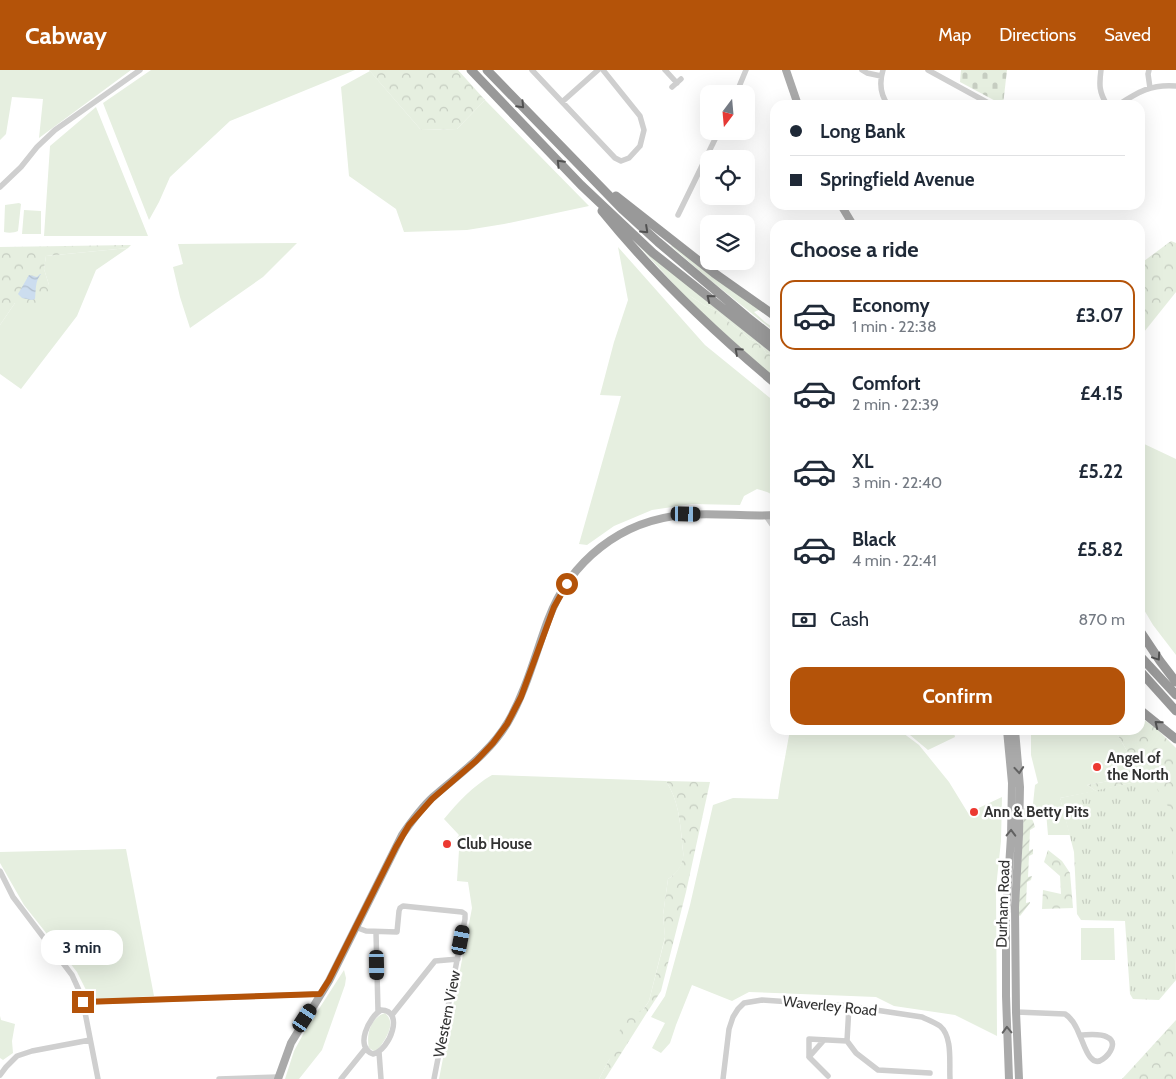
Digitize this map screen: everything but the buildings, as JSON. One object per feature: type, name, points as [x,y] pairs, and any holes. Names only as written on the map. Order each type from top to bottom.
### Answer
[{"type":"highway","points":[[471,70],[581,185],[653,253],[770,346]]},
{"type":"highway","points":[[488,70],[623,210],[658,242],[770,335]]},
{"type":"highway","points":[[585,172],[714,273],[770,312]]},
{"type":"highway","points":[[581,185],[619,232],[690,308],[770,380]]},
{"type":"highway","points":[[1145,638],[1176,682]]},
{"type":"highway","points":[[1145,662],[1176,696]]},
{"type":"highway","points":[[1145,677],[1176,711]]},
{"type":"highway","points":[[1145,714],[1176,739]]},
{"type":"main road","points":[[786,70],[796,100]]},
{"type":"main road","points":[[278,1078],[290,1043],[329,980],[409,825],[432,799],[476,761],[507,724],[521,697],[554,607],[574,572],[591,554],[610,540],[628,529],[647,522],[686,514],[770,516]]},
{"type":"main road","name":"Durham Road","points":[[1007,735],[1012,784],[1006,914],[1009,1079]]},
{"type":"main road","name":"Durham Road","points":[[1015,735],[1020,787],[1015,907],[1019,1079]]},
{"type":"street","points":[[0,187],[55,130],[140,70]]},
{"type":"street","points":[[532,70],[615,158],[621,161],[629,158],[640,146],[644,130],[640,116],[603,70]]},
{"type":"street","points":[[562,102],[598,70]]},
{"type":"street","points":[[666,70],[677,83]]},
{"type":"street","points":[[740,85],[746,70]]},
{"type":"street","points":[[862,70],[867,73],[882,73],[880,86],[884,100]]},
{"type":"street","points":[[928,70],[983,100]]},
{"type":"street","points":[[1100,70],[1099,85],[1104,100]]},
{"type":"street","points":[[1149,70],[1150,88]]},
{"type":"street","points":[[1126,100],[1150,88],[1168,85],[1176,86]]},
{"type":"street","points":[[678,215],[715,140]]},
{"type":"street","points":[[766,516],[770,522]]},
{"type":"street","points":[[0,871],[13,897],[72,975],[82,997],[98,1079]]},
{"type":"street","name":"Western View","points":[[376,932],[397,932],[399,910],[403,906],[462,912],[465,914],[434,1079]]},
{"type":"street","points":[[356,927],[376,932],[378,1011],[366,1029],[364,1040],[367,1051],[373,1054],[379,1052],[392,1034],[392,1015],[385,1010],[378,1011]]},
{"type":"street","points":[[392,1015],[435,961],[458,959]]},
{"type":"street","points":[[83,1002],[320,994]]},
{"type":"street","name":"Waverley Road","points":[[723,1079],[729,1029],[733,1017],[744,1004],[762,1000],[849,1006],[922,1017],[932,1021],[946,1034],[950,1079]]},
{"type":"street","points":[[849,1006],[847,1041],[856,1053],[878,1070],[930,1073]]},
{"type":"street","points":[[1016,1012],[1065,1014],[1069,1017],[1080,1035],[1086,1053],[1091,1058],[1098,1061],[1102,1060],[1111,1051],[1111,1040],[1108,1037],[1080,1035]]},
{"type":"street","points":[[0,1076],[6,1067],[18,1056],[32,1051],[90,1040]]},
{"type":"street","points":[[828,1076],[810,1057],[809,1040],[847,1041]]},
{"type":"street","points":[[810,1057],[824,1040]]},
{"type":"street","points":[[341,1079],[366,1048]]},
{"type":"street","points":[[379,1052],[380,1079]]},
{"type":"street","points":[[219,1079],[278,1078]]},
{"type":"green space","points":[[0,70],[131,70],[39,138],[43,99],[12,97],[6,134],[0,140]]},
{"type":"green space","points":[[151,70],[355,70],[230,121],[170,177],[149,220],[103,103]]},
{"type":"green space","points":[[369,70],[458,70],[485,100],[457,129],[421,130]]},
{"type":"green space","points":[[961,70],[1007,70],[1004,100],[994,100],[960,82]]},
{"type":"green space","points":[[370,71],[421,130],[457,129],[485,100],[589,206],[467,230],[404,232],[396,209],[349,176],[341,87]]},
{"type":"green space","points":[[96,107],[148,236],[44,236],[50,146]]},
{"type":"green space","points":[[21,204],[18,231],[4,232],[5,205]]},
{"type":"green space","points":[[24,210],[41,211],[41,234],[22,234]]},
{"type":"green space","points":[[629,235],[666,268],[770,352],[770,354],[715,310],[690,296],[702,313]]},
{"type":"green space","points":[[1171,241],[1176,243],[1176,292],[1145,331],[1145,260]]},
{"type":"green space","points":[[297,243],[263,277],[190,328],[173,267],[183,264],[178,244]]},
{"type":"green space","points":[[673,244],[700,265],[700,270],[707,270],[770,316],[759,310],[754,312],[770,326],[770,328],[671,246]]},
{"type":"green space","points":[[131,245],[128,248],[46,256],[44,269],[49,285],[45,305],[15,303],[0,325],[0,247]]},
{"type":"green space","points":[[618,247],[705,345],[770,398],[770,494],[757,489],[744,496],[740,505],[692,504],[652,510],[614,526],[587,545],[579,544],[621,396],[600,395],[614,342],[628,300]]},
{"type":"green space","points":[[128,248],[96,270],[77,316],[21,389],[0,374],[0,325],[15,303],[49,285],[44,269],[46,256]]},
{"type":"green space","points":[[690,296],[715,310],[770,354],[770,374],[702,313],[689,298]]},
{"type":"green space","points":[[1145,444],[1176,459],[1176,655],[1145,611]]},
{"type":"green space","points":[[1145,721],[1157,729],[1176,748],[1176,984],[1175,953],[1136,782],[1096,791],[1087,785],[1109,781],[1117,771],[1131,766],[1148,770],[1130,756],[1118,735],[1145,735]]},
{"type":"green space","points":[[789,735],[906,735],[919,745],[949,782],[968,813],[1002,797],[1001,841],[996,888],[997,1036],[955,1015],[894,1006],[876,997],[749,992],[732,1001],[692,985],[670,1043],[661,1053],[652,1048],[665,1023],[651,1017],[665,996],[690,905],[713,805],[733,798],[778,799]]},
{"type":"green space","points":[[910,735],[954,735],[955,737],[928,750]]},
{"type":"green space","points":[[1031,735],[1118,735],[1130,756],[1150,771],[1117,771],[1109,781],[1087,785],[1096,791],[1060,798],[1070,835],[1048,835],[1046,812],[1042,810],[1039,812],[1033,804],[1035,785],[1038,783],[1031,755]]},
{"type":"green space","points":[[492,775],[666,781],[676,803],[683,856],[680,868],[668,879],[663,915],[665,937],[649,1001],[609,1060],[599,1079],[439,1079],[472,908],[468,882],[457,881],[459,850],[457,838],[459,835],[444,819],[478,784]]},
{"type":"green space","points":[[666,781],[710,782],[686,892],[661,991],[605,1079],[599,1079],[609,1060],[625,1016],[643,1010],[649,1001],[665,938],[663,915],[668,879],[680,867],[683,854],[678,810]]},
{"type":"green space","points":[[1136,782],[1153,782],[1169,808],[1174,875],[1176,980],[1159,1000],[1133,999],[1130,994],[1125,921],[1081,920],[1077,914],[1074,852],[1060,798]]},
{"type":"green space","points":[[1025,808],[1035,827],[1030,830],[1029,851],[1033,849],[1033,854],[1029,856],[1028,877],[1032,876],[1031,880],[1027,882],[1026,903],[1030,903],[1020,916],[1018,915]]},
{"type":"green space","points":[[126,849],[154,996],[91,1000],[77,972],[24,905],[0,863],[0,852]]},
{"type":"green space","points":[[1048,850],[1062,861],[1070,873],[1073,908],[1042,909],[1043,890],[1061,894],[1060,876],[1044,862]]},
{"type":"green space","points":[[1081,928],[1114,928],[1115,960],[1081,960]]},
{"type":"green space","points":[[344,970],[345,985],[322,1050],[299,1079],[285,1079],[294,1051]]},
{"type":"green space","points":[[385,1013],[389,1017],[390,1027],[377,1051],[374,1051],[369,1048],[370,1028],[380,1015]]},
{"type":"green space","points":[[0,1016],[1,1020],[15,1024],[12,1041],[13,1053],[3,1060],[0,1058]]},
{"type":"green space","points":[[1176,1020],[1176,1079],[1122,1079]]},
{"type":"water","points":[[40,274],[35,299],[22,298],[18,294],[29,275],[37,277]]},
{"type":"place","name":"Angel of the North","points":[[1097,767]]},
{"type":"place","name":"Ann & Betty Pits","points":[[974,812]]},
{"type":"place","name":"Club House","points":[[447,844]]},
{"type":"route","points":[[83,1002],[320,994],[329,980],[402,835],[432,799],[485,752],[507,724],[521,697],[548,620],[567,584]]}]
